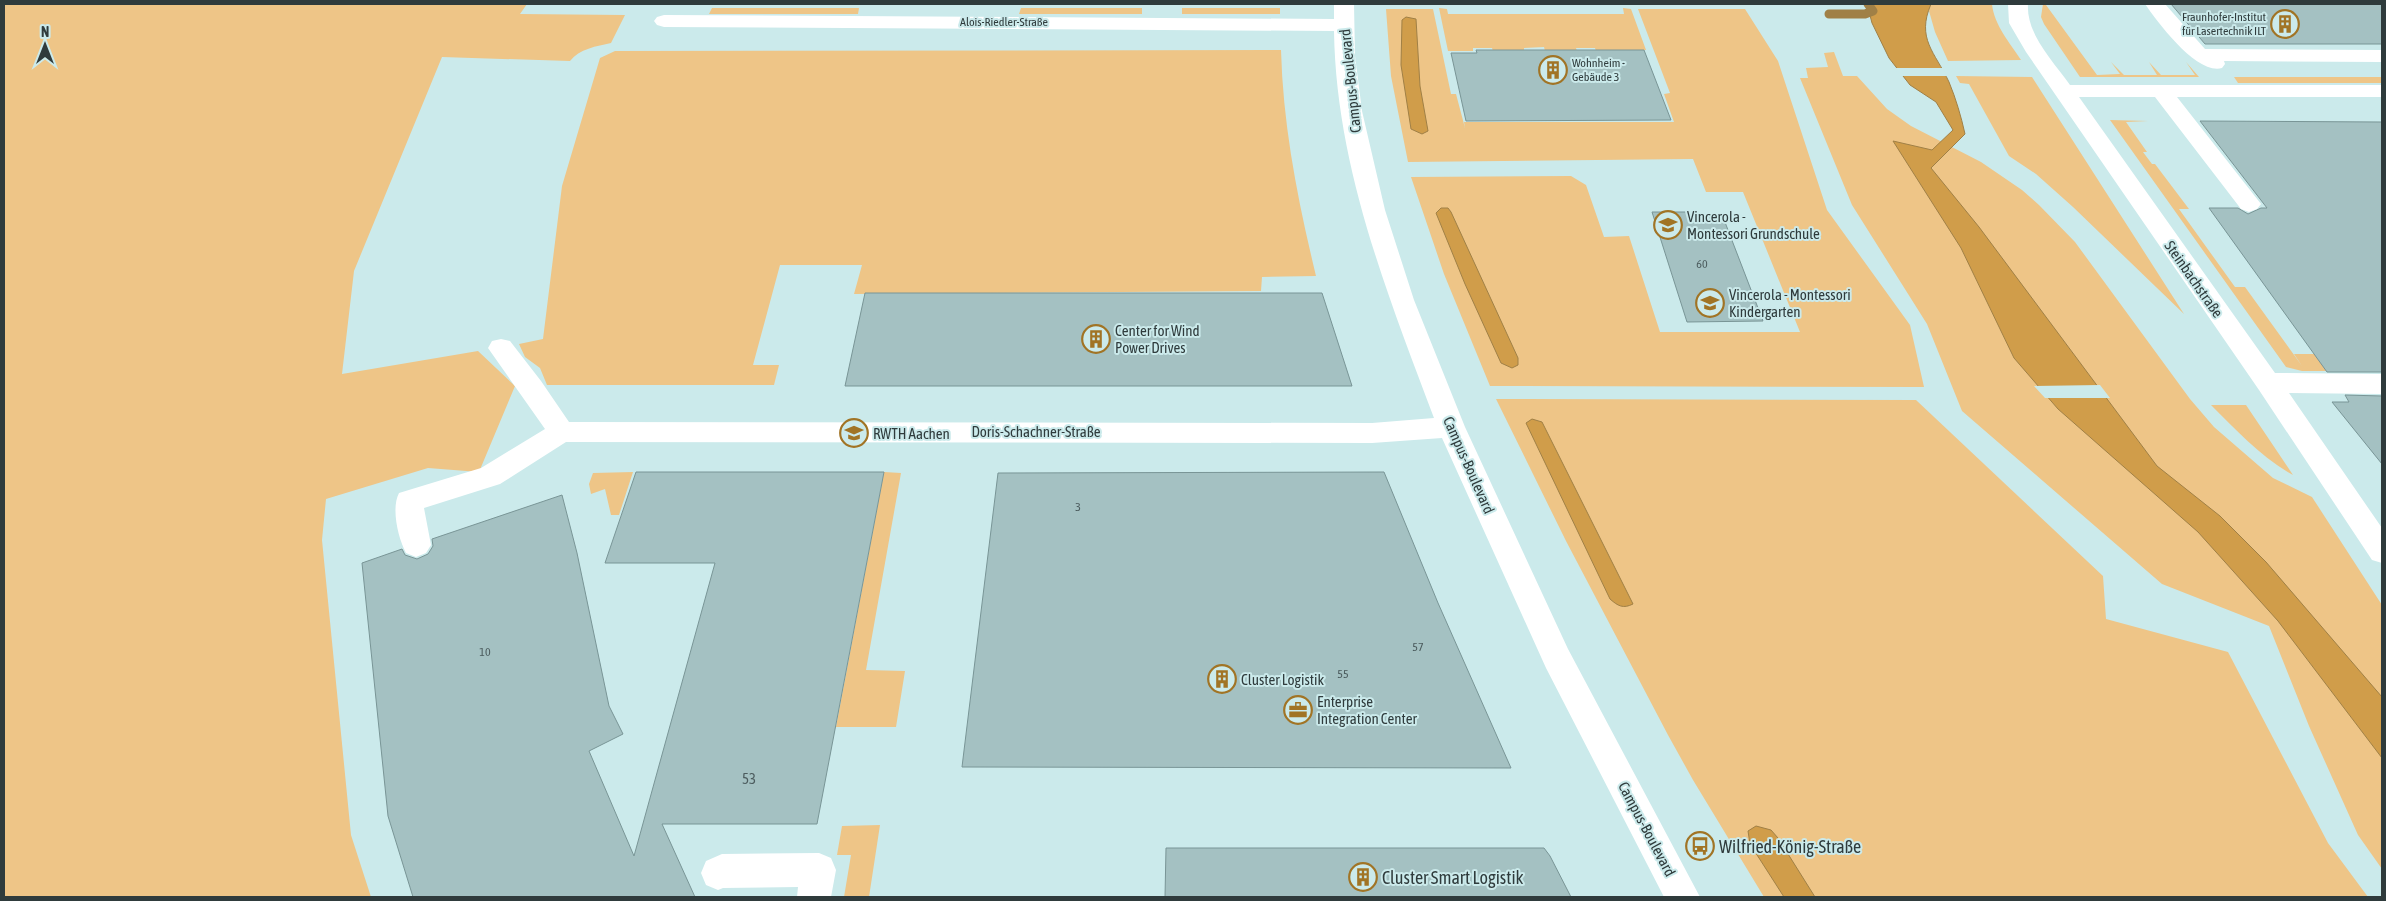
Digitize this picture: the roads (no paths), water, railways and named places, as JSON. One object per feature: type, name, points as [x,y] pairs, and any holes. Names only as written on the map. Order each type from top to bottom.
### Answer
[{"type":"street","name":"Steinbachstraße","points":[[2018,4],[2016,13],[2024,32],[2213,308],[2268,383],[2382,551]]},
{"type":"street","points":[[2155,4],[2199,55],[2198,64],[2210,78],[2228,91]]},
{"type":"street","name":"Alois-Riedler-Straße","points":[[664,21],[1265,23],[1344,14]]},
{"type":"street","name":"Campus-Boulevard","points":[[1344,14],[1351,111],[1372,210],[1402,300],[1451,427],[1557,658],[1683,897]]},
{"type":"street","points":[[2199,55],[2382,56]]},
{"type":"street","points":[[2064,91],[2382,91]]},
{"type":"street","points":[[2161,91],[2249,204]]},
{"type":"street","points":[[416,545],[409,500],[490,476],[561,432],[532,388],[501,348]]},
{"type":"street","points":[[2268,383],[2382,384]]},
{"type":"street","name":"Doris-Schachner-Straße","points":[[561,432],[1372,433],[1451,427]]},
{"type":"street","points":[[718,873],[722,871],[819,870],[814,897]]},
{"type":"waterway","points":[[1829,14],[1865,14],[1873,11],[1868,4]]},
{"type":"place","name":"Fraunhofer-Institut für Lasertechnik ILT","points":[[2285,24]]},
{"type":"place","name":"Wohnheim - Gebäude 3","points":[[1553,70]]},
{"type":"place","name":"Vincerola - Montessori Grundschule","points":[[1668,225]]},
{"type":"place","name":"Vincerola - Montessori Kindergarten","points":[[1710,303]]},
{"type":"place","name":"Center for Wind Power Drives","points":[[1096,339]]},
{"type":"place","name":"RWTH Aachen","points":[[854,433]]},
{"type":"place","name":"Cluster Logistik","points":[[1222,679]]},
{"type":"place","name":"Enterprise Integration Center","points":[[1298,710]]},
{"type":"place","name":"Wilfried-König-Straße","points":[[1700,846]]},
{"type":"place","name":"Cluster Smart Logistik","points":[[1363,877]]}]
